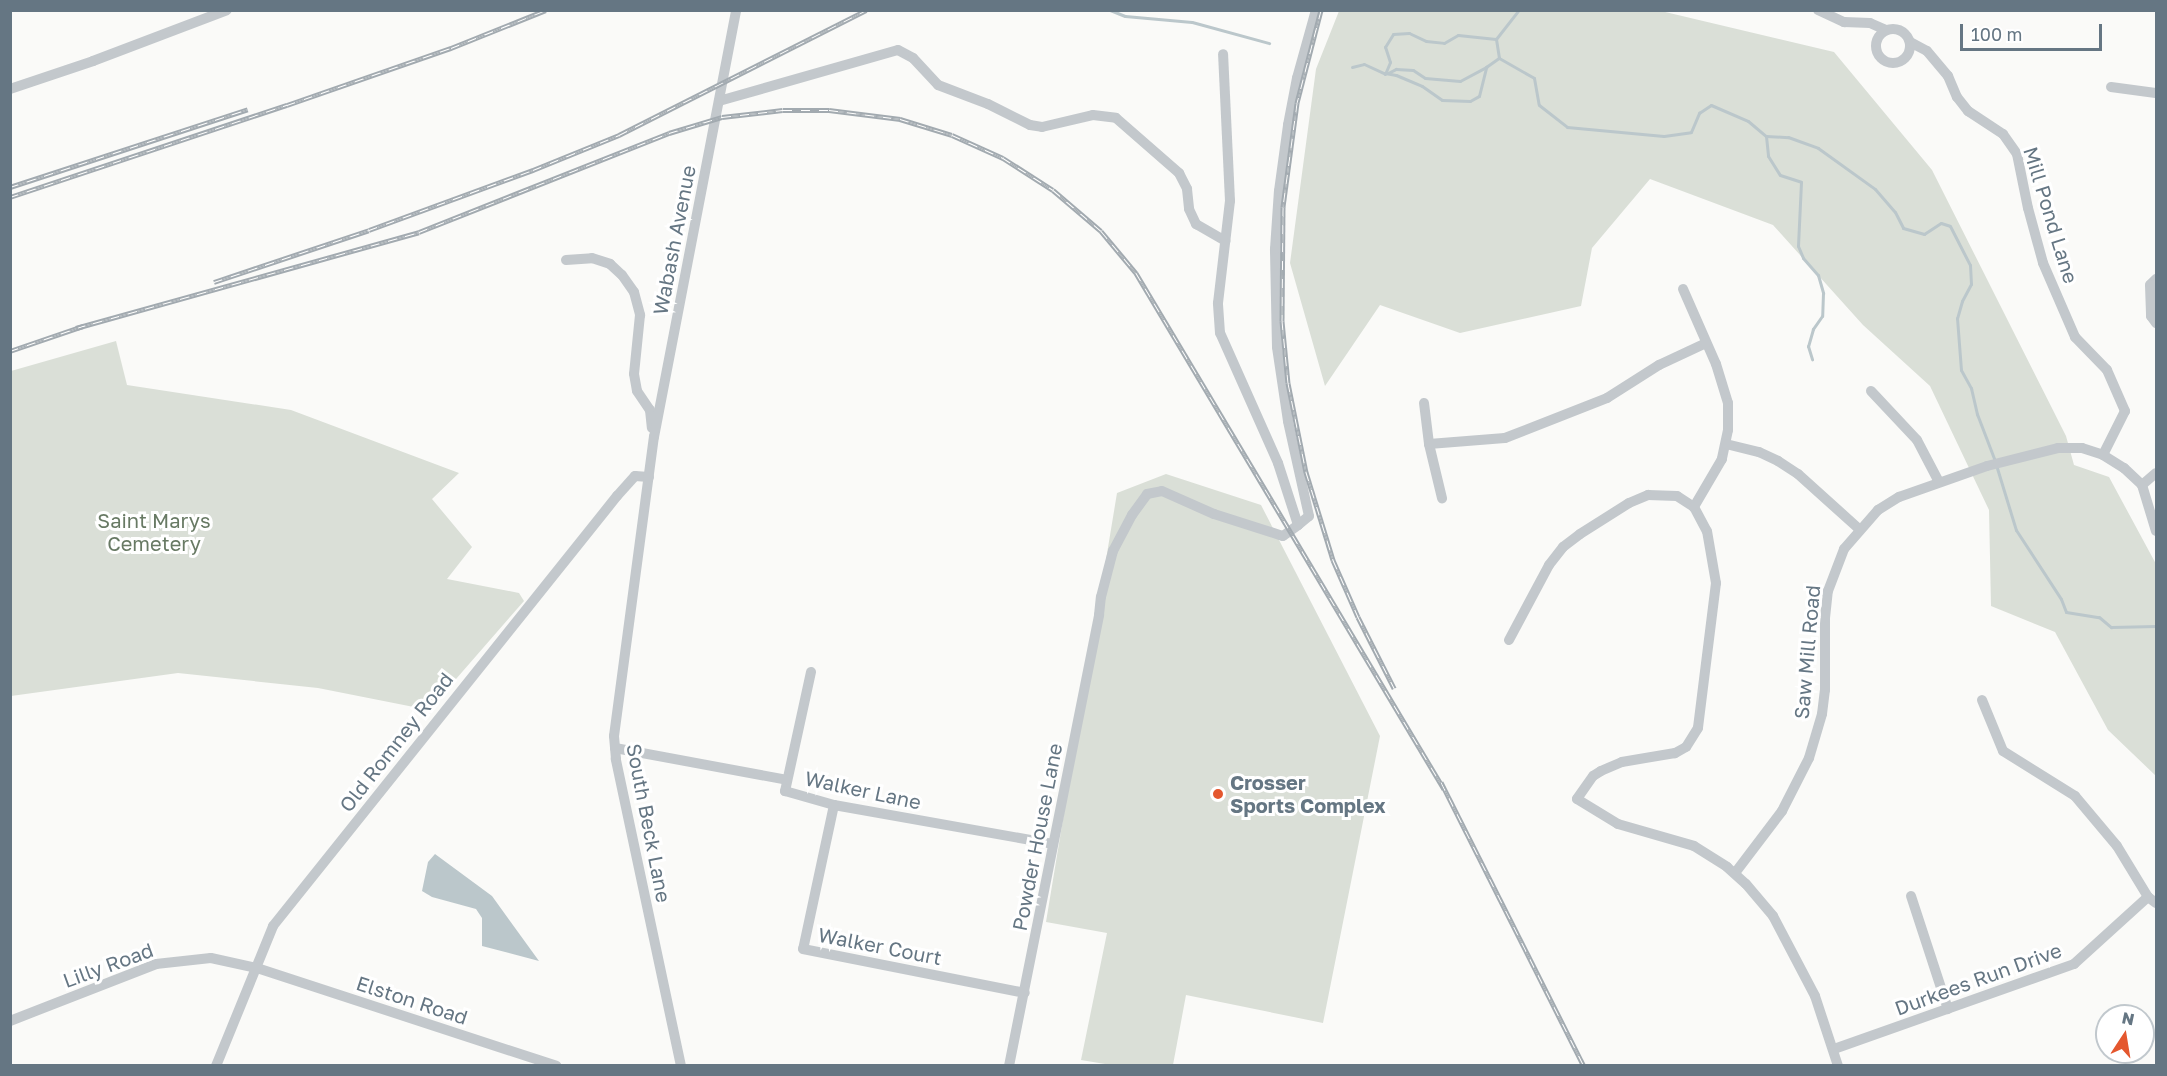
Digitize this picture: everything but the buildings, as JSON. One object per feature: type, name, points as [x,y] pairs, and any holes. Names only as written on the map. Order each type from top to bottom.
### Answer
[{"type":"street","points":[[10,89],[93,61],[227,10]]},
{"type":"street","name":"Wabash Avenue","points":[[649,477],[654,437],[736,10]]},
{"type":"street","points":[[1223,54],[1223,98],[1230,182],[1218,303],[1220,333],[1278,463],[1298,525],[1309,516],[1288,421],[1277,347],[1275,249],[1279,190],[1288,125],[1297,78],[1316,10]]},
{"type":"street","name":"Mill Pond Lane","points":[[1818,10],[1844,22],[1870,23],[1886,30],[1901,30],[1910,42],[1927,51],[1947,76],[1957,97],[1968,111],[2003,134],[2017,154],[2028,208],[2043,263],[2075,337],[2107,370],[2125,411],[2103,454]]},
{"type":"street","points":[[1886,30],[1878,37],[1876,48],[1885,61],[1896,63],[1906,57],[1910,42]]},
{"type":"street","points":[[719,101],[889,50],[898,50],[913,58],[938,85],[1030,125],[1042,127],[1064,124],[1093,116],[1116,118],[1179,174],[1187,189],[1189,209],[1196,224],[1225,241]]},
{"type":"street","points":[[2111,87],[2157,93]]},
{"type":"street","points":[[566,261],[592,258],[610,264],[622,275],[634,292],[640,315],[634,374],[637,391],[650,410],[654,437]]},
{"type":"street","points":[[2157,279],[2150,285],[2151,316],[2157,323]]},
{"type":"street","points":[[1683,289],[1716,364],[1728,404],[1726,444],[1719,467],[1695,507]]},
{"type":"street","points":[[1429,444],[1505,438],[1607,398],[1659,365],[1706,343]]},
{"type":"street","points":[[1871,391],[1917,440],[1939,482]]},
{"type":"street","points":[[1424,403],[1429,444],[1442,498]]},
{"type":"street","points":[[1726,444],[1759,452],[1778,461],[1798,474],[1859,529]]},
{"type":"street","name":"Saw Mill Road","points":[[1735,873],[1782,811],[1809,758],[1822,714],[1825,690],[1825,618],[1828,591],[1840,555],[1859,529],[1893,500],[1987,466],[2058,448],[2082,448],[2103,454],[2124,468],[2142,485]]},
{"type":"street","points":[[2157,473],[2142,485],[2157,531]]},
{"type":"street","name":"Old Romney Road","points":[[216,1065],[273,926],[634,476],[649,477]]},
{"type":"street","name":"South Beck Lane","points":[[649,477],[615,748],[681,1065]]},
{"type":"street","name":"Powder House Lane","points":[[1009,1065],[1100,615],[1101,597],[1113,551],[1140,502],[1154,491],[1174,495],[1239,524],[1283,536],[1298,525]]},
{"type":"street","points":[[1509,640],[1549,565],[1563,547],[1580,534],[1629,503],[1648,495],[1677,496],[1695,507],[1707,531],[1716,583],[1698,728],[1686,747],[1675,753],[1622,762],[1601,771],[1593,776],[1577,799],[1618,824],[1694,846],[1735,873],[1765,905],[1779,926],[1815,996],[1838,1065]]},
{"type":"street","name":"Walker Lane","points":[[811,672],[785,791],[834,805],[1053,844]]},
{"type":"street","points":[[1982,700],[2003,751],[2075,796],[2117,846],[2152,900]]},
{"type":"street","points":[[615,748],[787,780]]},
{"type":"street","name":"Walker Court","points":[[834,805],[803,950],[1025,993]]},
{"type":"street","points":[[1911,896],[1948,1009]]},
{"type":"street","name":"Durkees Run Drive","points":[[1834,1049],[2074,964],[2152,900]]},
{"type":"street","name":"Lilly Road","points":[[10,1021],[156,964],[211,958],[257,968]]},
{"type":"street","name":"Elston Road","points":[[257,968],[556,1065]]},
{"type":"green space","points":[[1339,11],[1661,11],[1834,52],[1932,170],[2066,436],[2074,465],[2109,477],[2156,564],[2156,776],[2108,730],[2055,632],[1991,606],[1989,510],[1930,386],[1863,325],[1773,225],[1650,179],[1592,248],[1581,306],[1460,333],[1380,305],[1325,386],[1290,263],[1316,69]]},
{"type":"green space","name":"Saint Marys Cemetery","points":[[116,341],[127,385],[291,410],[459,473],[432,499],[472,547],[447,579],[519,593],[524,601],[429,710],[318,688],[178,673],[11,696],[11,371]]},
{"type":"green space","name":"Crosser Sports Complex","points":[[1166,474],[1261,505],[1380,736],[1323,1023],[1186,995],[1173,1065],[1111,1065],[1081,1060],[1107,933],[1046,922],[1117,493]]},
{"type":"shaded area","points":[[435,854],[492,896],[539,961],[482,946],[482,918],[476,909],[432,897],[422,891],[428,862]]},
{"type":"waterway","points":[[1110,10],[1125,16],[1192,22],[1269,43]]},
{"type":"waterway","points":[[1496,39],[1519,10]]},
{"type":"waterway","points":[[1352,67],[1364,64],[1385,74],[1390,62],[1385,47],[1393,34],[1409,33],[1426,41],[1444,43],[1458,35],[1496,39],[1499,58],[1534,78],[1539,105],[1567,127],[1664,136],[1691,132],[1699,113],[1711,105],[1748,121],[1766,136],[1788,137],[1818,148],[1875,189],[1895,212],[1903,228],[1924,234],[1941,223],[1950,226],[1970,265],[1971,284],[1962,301],[1957,318],[1961,370],[1971,388],[1977,414],[1995,461]]},
{"type":"waterway","points":[[1385,73],[1422,86],[1442,100],[1470,101],[1479,96],[1486,67],[1499,58]]},
{"type":"waterway","points":[[1388,73],[1396,69],[1413,70],[1425,78],[1460,81],[1486,67]]},
{"type":"waterway","points":[[1766,136],[1768,156],[1780,175],[1801,182],[1798,246],[1803,258],[1818,275],[1823,293],[1822,316],[1813,329],[1808,346],[1812,359]]},
{"type":"waterway","points":[[1997,468],[2016,530],[2061,599],[2066,612],[2099,617],[2111,627],[2156,626]]},
{"type":"railway","points":[[10,197],[451,48],[546,10]]},
{"type":"railway","points":[[214,282],[369,230],[533,170],[619,135],[866,10]]},
{"type":"railway","points":[[1321,10],[1297,103],[1283,207],[1282,321],[1288,383],[1306,472],[1333,560],[1358,617],[1394,688]]},
{"type":"railway","points":[[10,187],[248,109]]},
{"type":"railway","points":[[76,328],[419,232],[669,133],[722,117],[783,110],[829,110],[900,119],[952,135],[1003,158],[1053,190],[1101,231],[1136,273],[1444,789]]},
{"type":"railway","points":[[10,351],[83,326]]},
{"type":"railway","points":[[1441,782],[1584,1066]]},
{"type":"place","name":"Crosser Sports Complex","points":[[1218,794]]}]
